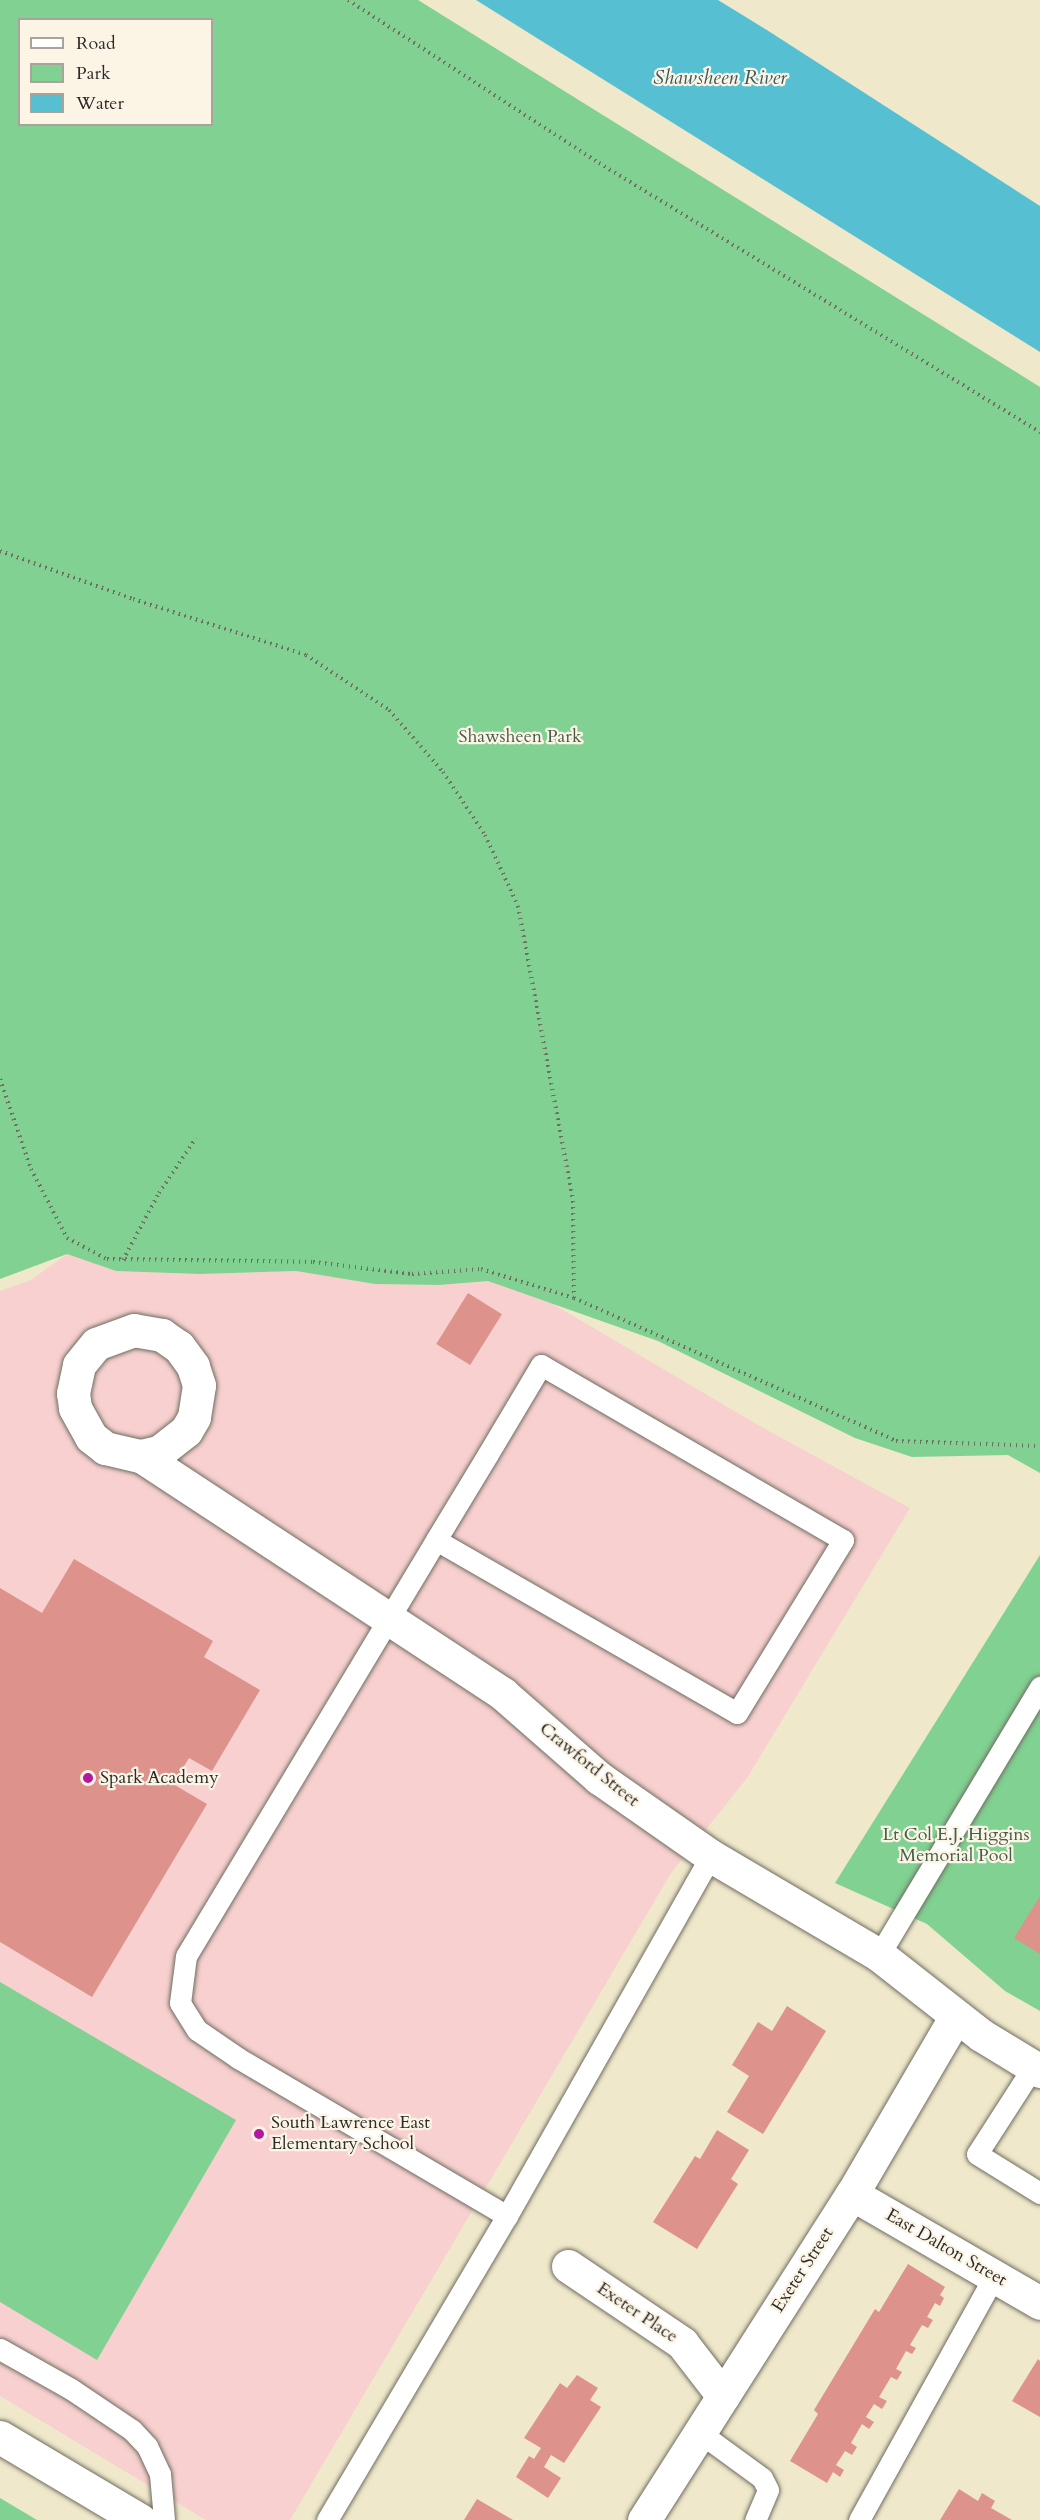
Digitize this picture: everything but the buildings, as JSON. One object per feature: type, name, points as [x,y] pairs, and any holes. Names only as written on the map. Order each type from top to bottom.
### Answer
[{"type":"street","name":"Crawford Street","points":[[141,1456],[503,1694],[599,1778],[711,1856],[879,1955],[956,2016],[1037,2069]]},
{"type":"street","name":"Exeter Street","points":[[644,2520],[852,2194],[956,2016]]},
{"type":"street","name":"East Dalton Street","points":[[852,2194],[1040,2303]]},
{"type":"street","name":"Exeter Place","points":[[567,2266],[682,2343],[723,2396]]},
{"type":"street","points":[[0,2437],[140,2520]]},
{"type":"lane","points":[[436,1540],[737,1713],[843,1540],[541,1365],[186,1956],[180,2003],[197,2030],[238,2058],[507,2216]]},
{"type":"lane","points":[[879,1955],[1040,1687]]},
{"type":"lane","points":[[327,2520],[507,2216],[711,1856]]},
{"type":"lane","points":[[1037,2069],[977,2154],[1040,2193]]},
{"type":"lane","points":[[860,2520],[994,2276]]},
{"type":"lane","points":[[0,2349],[71,2389],[132,2430],[147,2446],[160,2474],[164,2520]]},
{"type":"lane","points":[[699,2432],[762,2478],[768,2490],[755,2520]]},
{"type":"path","points":[[348,0],[599,163],[1040,432]]},
{"type":"path","points":[[0,551],[306,655],[389,710],[443,772],[485,835],[518,906],[551,1070],[573,1201],[574,1298]]},
{"type":"path","points":[[0,1079],[31,1169],[67,1238],[107,1259],[313,1262],[412,1274],[481,1269],[574,1298],[896,1441],[1040,1446]]},
{"type":"path","points":[[123,1260],[159,1193],[196,1138]]},
{"type":"shaded area","name":"South Lawrence East Elementary School","points":[[67,1254],[116,1271],[200,1274],[296,1271],[375,1284],[439,1285],[488,1281],[551,1303],[765,1429],[910,1508],[747,1778],[671,1873],[290,2520],[206,2520],[0,2396],[0,1291],[31,1280]]},
{"type":"green space","name":"Shawsheen Park","points":[[0,0],[418,0],[1040,387],[1040,1473],[1008,1455],[912,1457],[855,1438],[658,1341],[488,1281],[439,1285],[375,1284],[296,1271],[200,1274],[116,1271],[67,1254],[0,1279]]},
{"type":"green space","name":"Lt Col E.J. Higgins Memorial Pool","points":[[1040,1555],[1040,2011],[1005,1991],[927,1924],[835,1883]]},
{"type":"green space","points":[[0,1982],[236,2120],[97,2360],[0,2302]]},
{"type":"green space","points":[[0,2498],[37,2520],[0,2520]]},
{"type":"water","name":"Shawsheen River","points":[[476,0],[718,0],[770,32],[1040,206],[1040,352]]},
{"type":"place","name":"Spark Academy","points":[[88,1778]]},
{"type":"place","name":"South Lawrence East Elementary School","points":[[259,2134]]}]
